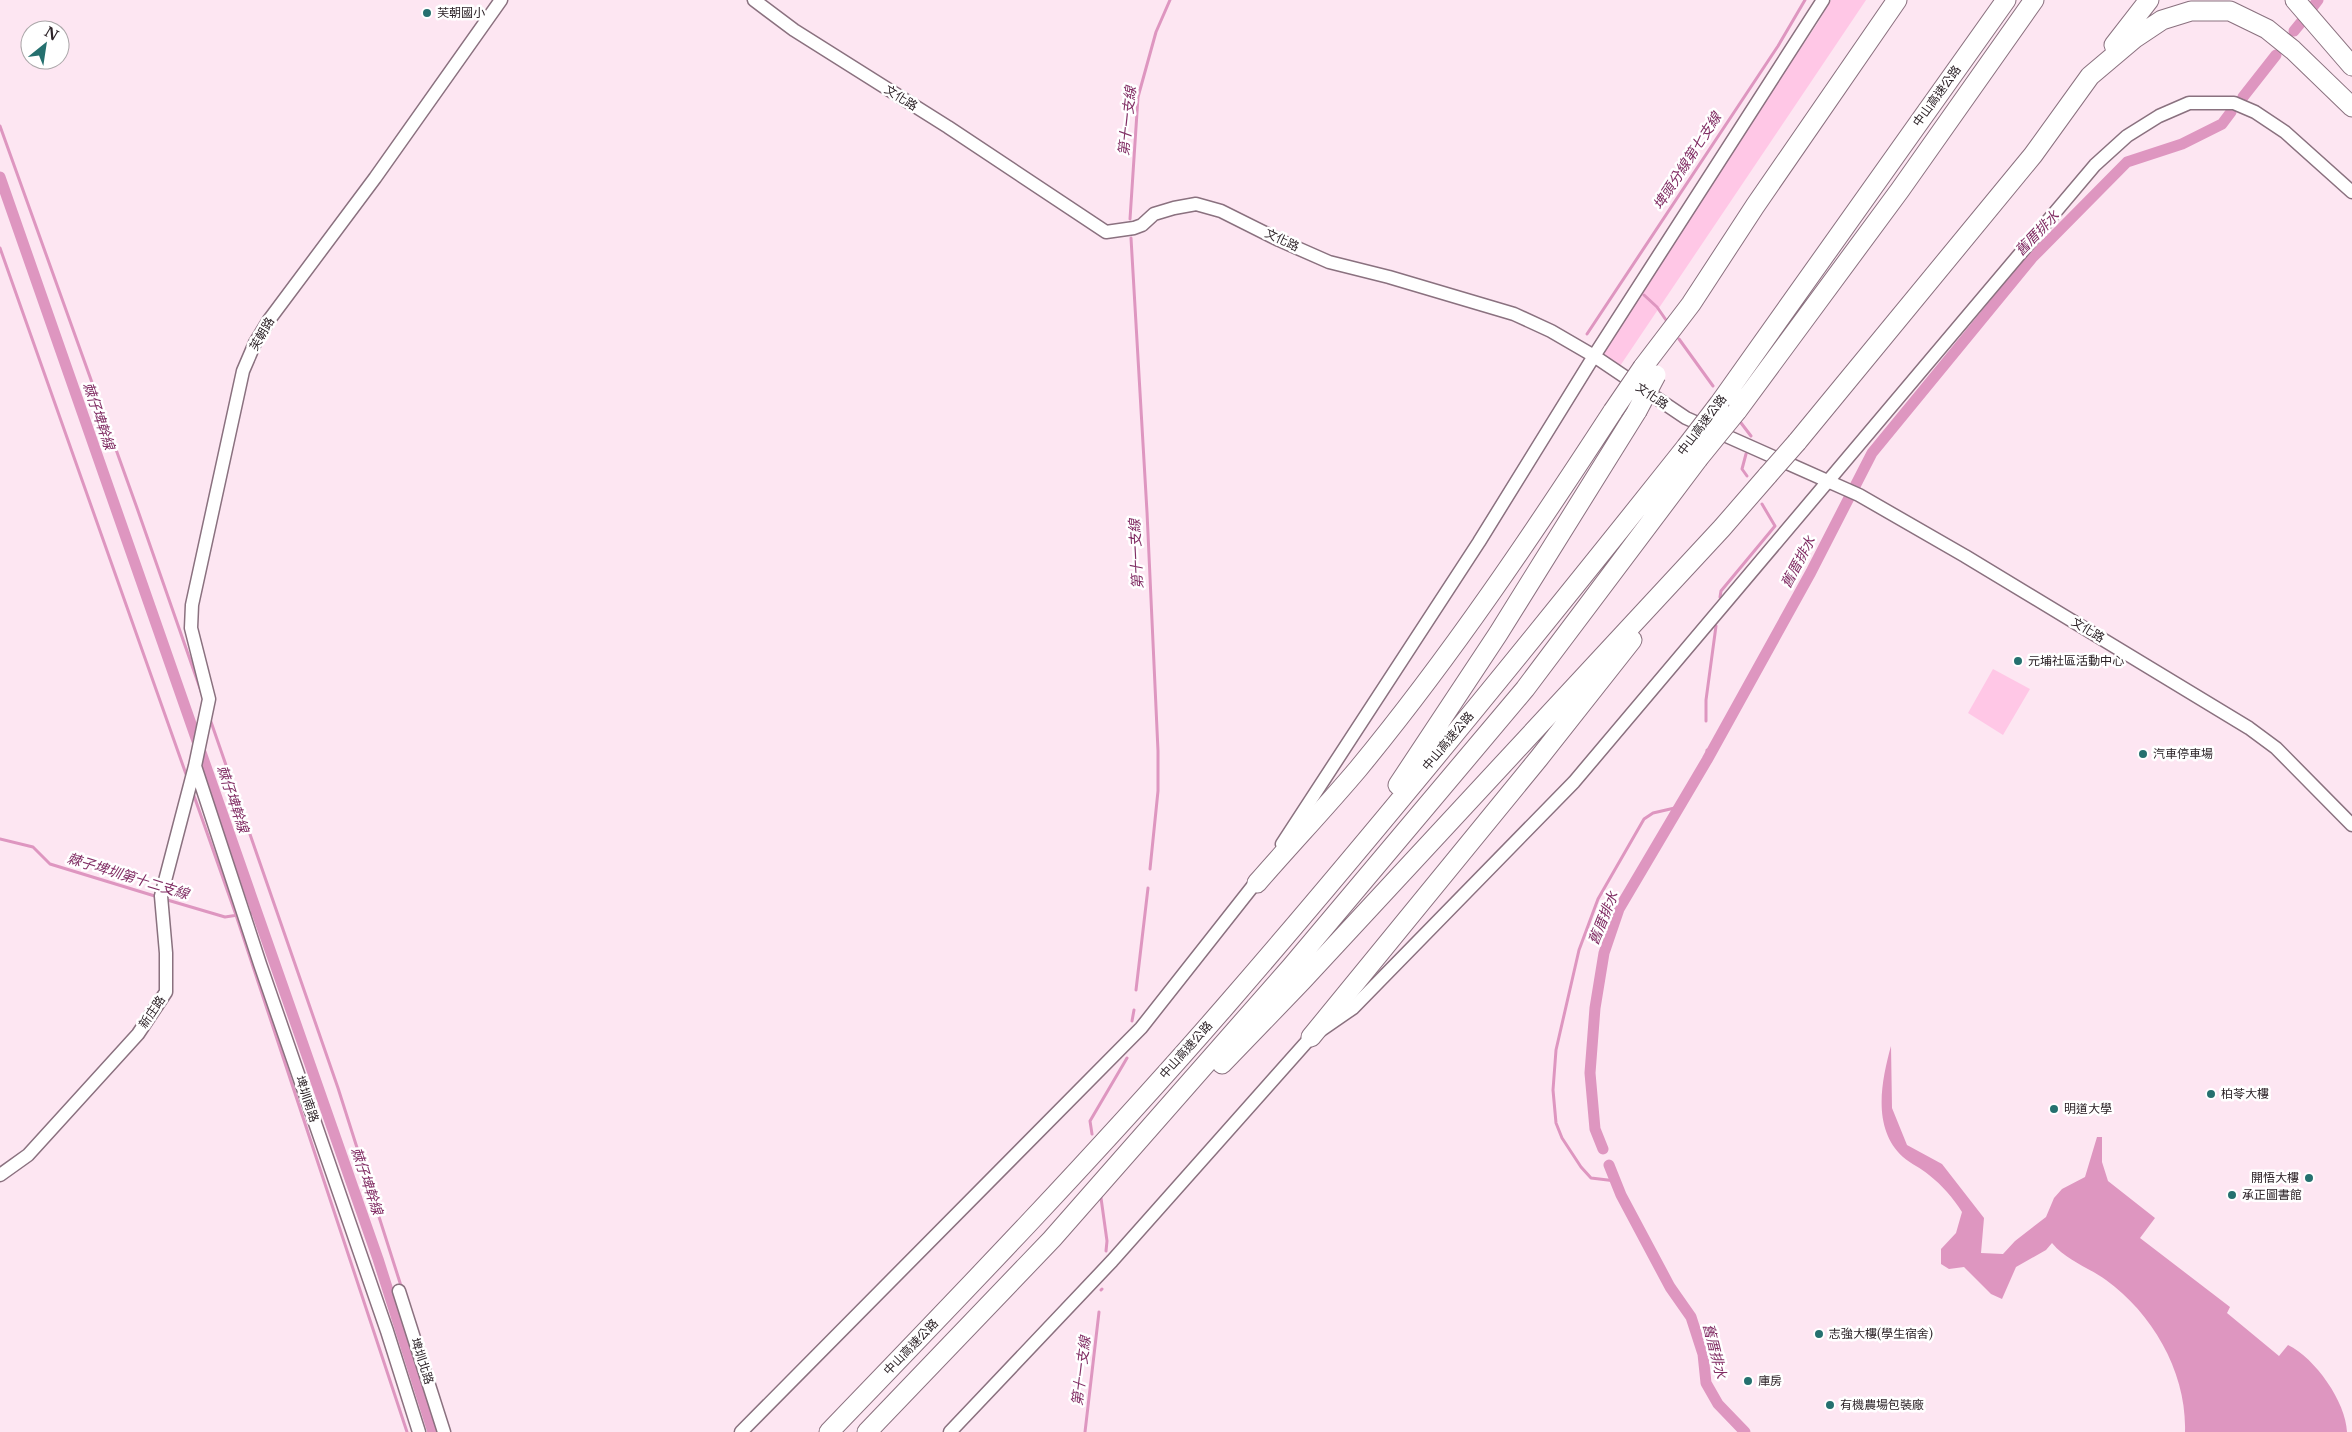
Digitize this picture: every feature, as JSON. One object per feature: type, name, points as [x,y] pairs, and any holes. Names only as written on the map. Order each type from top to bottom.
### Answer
[{"type":"highway","points":[[1257,882],[1358,769],[1474,618],[1552,505],[1613,411],[1650,371],[1755,206],[1897,0]]},
{"type":"highway","name":"中山高速公路","points":[[867,1432],[1052,1239],[1291,967],[1525,689],[1692,453],[1719,404],[2006,0]]},
{"type":"highway","name":"中山高速公路","points":[[829,1432],[1032,1222],[1223,1009],[1692,453],[1737,411],[1900,190],[2034,0]]},
{"type":"highway","points":[[1052,1239],[1302,981],[1722,528],[1797,442],[2033,155],[2090,76],[2149,0]]},
{"type":"highway","points":[[2295,0],[2352,66]]},
{"type":"highway","points":[[2090,76],[2135,38],[2162,20],[2191,11],[2230,11],[2267,29],[2280,39],[2352,108]]},
{"type":"highway","points":[[1223,1009],[1373,823],[1498,634],[1636,411],[1650,371]]},
{"type":"highway","points":[[1311,1037],[1527,773],[1722,528]]},
{"type":"street","name":"芙朝路","points":[[195,766],[209,699],[191,628],[192,605],[243,371],[255,343],[269,320],[375,178],[501,0]]},
{"type":"street","name":"文化路","points":[[754,0],[794,30],[948,127],[1106,232],[1134,228],[1142,225],[1154,214],[1196,204],[1221,211],[1329,262],[1389,277],[1514,314],[1551,331],[1594,356],[1686,418],[1855,492],[1965,556],[2249,728],[2276,748],[2352,825]]},
{"type":"street","points":[[741,1432],[1141,1028],[1257,882],[1479,542],[1594,356],[1823,0]]},
{"type":"street","points":[[950,1432],[1112,1261],[1311,1037],[1353,1008],[1574,782],[1834,483],[2095,165],[2127,136],[2159,116],[2189,103],[2234,104],[2255,112],[2285,132],[2352,192]]},
{"type":"street","name":"新庄路","points":[[0,1175],[28,1154],[138,1034],[166,992],[166,953],[161,896],[195,766]]},
{"type":"street","name":"埤圳南路","points":[[195,766],[260,964],[387,1331],[419,1432]]},
{"type":"street","name":"埤圳北路","points":[[399,1290],[444,1432]]},
{"type":"shaded area","points":[[1831,0],[1866,0],[1620,366],[1602,354],[1724,161],[1817,24]]},
{"type":"shaded area","points":[[1993,669],[2030,689],[2003,735],[1968,713]]},
{"type":"shaded area","points":[[1891,1046],[1892,1108],[1907,1145],[1942,1164],[1984,1218],[1981,1253],[2003,1254],[2015,1241],[2046,1217],[2054,1198],[2062,1189],[2085,1177],[2097,1137],[2102,1137],[2102,1162],[2108,1181],[2155,1218],[2140,1238],[2230,1307],[2227,1313],[2279,1356],[2288,1345],[2308,1360],[2318,1370],[2335,1395],[2345,1420],[2347,1432],[2185,1432],[2180,1388],[2164,1347],[2152,1327],[2138,1310],[2123,1294],[2099,1275],[2064,1255],[2052,1243],[2046,1250],[2016,1267],[2002,1299],[1991,1294],[1964,1267],[1949,1269],[1941,1264],[1941,1249],[1956,1233],[1962,1212],[1938,1183],[1903,1157],[1893,1146],[1887,1133],[1883,1119],[1882,1090]]},
{"type":"waterway","name":"第十一支線","points":[[1130,219],[1138,97],[1156,32],[1170,0]]},
{"type":"waterway","name":"埤頭分線第七支線","points":[[1587,334],[1778,46],[1805,0]]},
{"type":"waterway","name":"舊厝排水","points":[[2312,8],[2318,0]]},
{"type":"waterway","name":"舊厝排水","points":[[2294,31],[2303,20]]},
{"type":"waterway","name":"舊厝排水","points":[[2243,97],[2276,55]]},
{"type":"waterway","name":"舊厝排水","points":[[1603,1149],[1595,1129],[1590,1073],[1595,1008],[1604,953],[1619,909],[1707,760],[1811,572],[1872,453],[2032,258],[2127,162],[2182,144],[2222,124],[2231,112]]},
{"type":"waterway","points":[[0,126],[202,694]]},
{"type":"waterway","name":"棘仔埤幹線","points":[[0,177],[378,1259],[433,1432]]},
{"type":"waterway","name":"第十一支線","points":[[1131,238],[1147,512],[1158,751],[1158,791],[1150,869]]},
{"type":"waterway","points":[[0,248],[187,777]]},
{"type":"waterway","points":[[1644,295],[1657,307],[1666,320]]},
{"type":"waterway","points":[[1679,339],[1713,386]]},
{"type":"waterway","points":[[1738,419],[1751,436]]},
{"type":"waterway","points":[[1746,454],[1742,469],[1747,476]]},
{"type":"waterway","points":[[1720,597],[1721,591],[1775,526],[1762,504]]},
{"type":"waterway","points":[[1706,721],[1706,700],[1716,626]]},
{"type":"waterway","points":[[210,719],[338,1088],[402,1289]]},
{"type":"waterway","name":"舊厝排水","points":[[1707,750],[1707,760]]},
{"type":"waterway","points":[[193,793],[236,915],[407,1432]]},
{"type":"waterway","points":[[1616,1181],[1591,1178],[1581,1167],[1562,1138],[1556,1123],[1553,1090],[1556,1050],[1579,950],[1598,899],[1644,819],[1653,813],[1679,807]]},
{"type":"waterway","name":"棘子埤圳第十二支線","points":[[0,839],[33,847],[50,864],[158,897]]},
{"type":"waterway","name":"第十一支線","points":[[1136,990],[1148,888]]},
{"type":"waterway","name":"棘子埤圳第十二支線","points":[[164,899],[225,917],[238,915]]},
{"type":"waterway","name":"棘子埤圳第十二支線","points":[[246,914],[256,912]]},
{"type":"waterway","name":"第十一支線","points":[[1132,1021],[1134,1010]]},
{"type":"waterway","name":"第十一支線","points":[[1092,1134],[1090,1121],[1127,1058]]},
{"type":"waterway","name":"舊厝排水","points":[[1609,1165],[1621,1195],[1670,1287],[1691,1317],[1703,1354],[1706,1383],[1718,1404],[1745,1432]]},
{"type":"waterway","name":"第十一支線","points":[[1101,1198],[1107,1241],[1106,1251]]},
{"type":"waterway","name":"第十一支線","points":[[1085,1432],[1099,1312]]},
{"type":"place","name":"芙朝國小","points":[[427,13]]},
{"type":"place","name":"元埔社區活動中心","points":[[2018,661]]},
{"type":"place","name":"汽車停車場","points":[[2143,754]]},
{"type":"place","name":"柏苓大樓","points":[[2211,1094]]},
{"type":"place","name":"明道大學","points":[[2054,1109]]},
{"type":"place","name":"開悟大樓","points":[[2309,1178]]},
{"type":"place","name":"承正圖書館","points":[[2232,1195]]},
{"type":"place","name":"志強大樓(學生宿舍)","points":[[1819,1334]]},
{"type":"place","name":"庫房","points":[[1748,1381]]},
{"type":"place","name":"有機農場包裝廠","points":[[1830,1405]]}]
